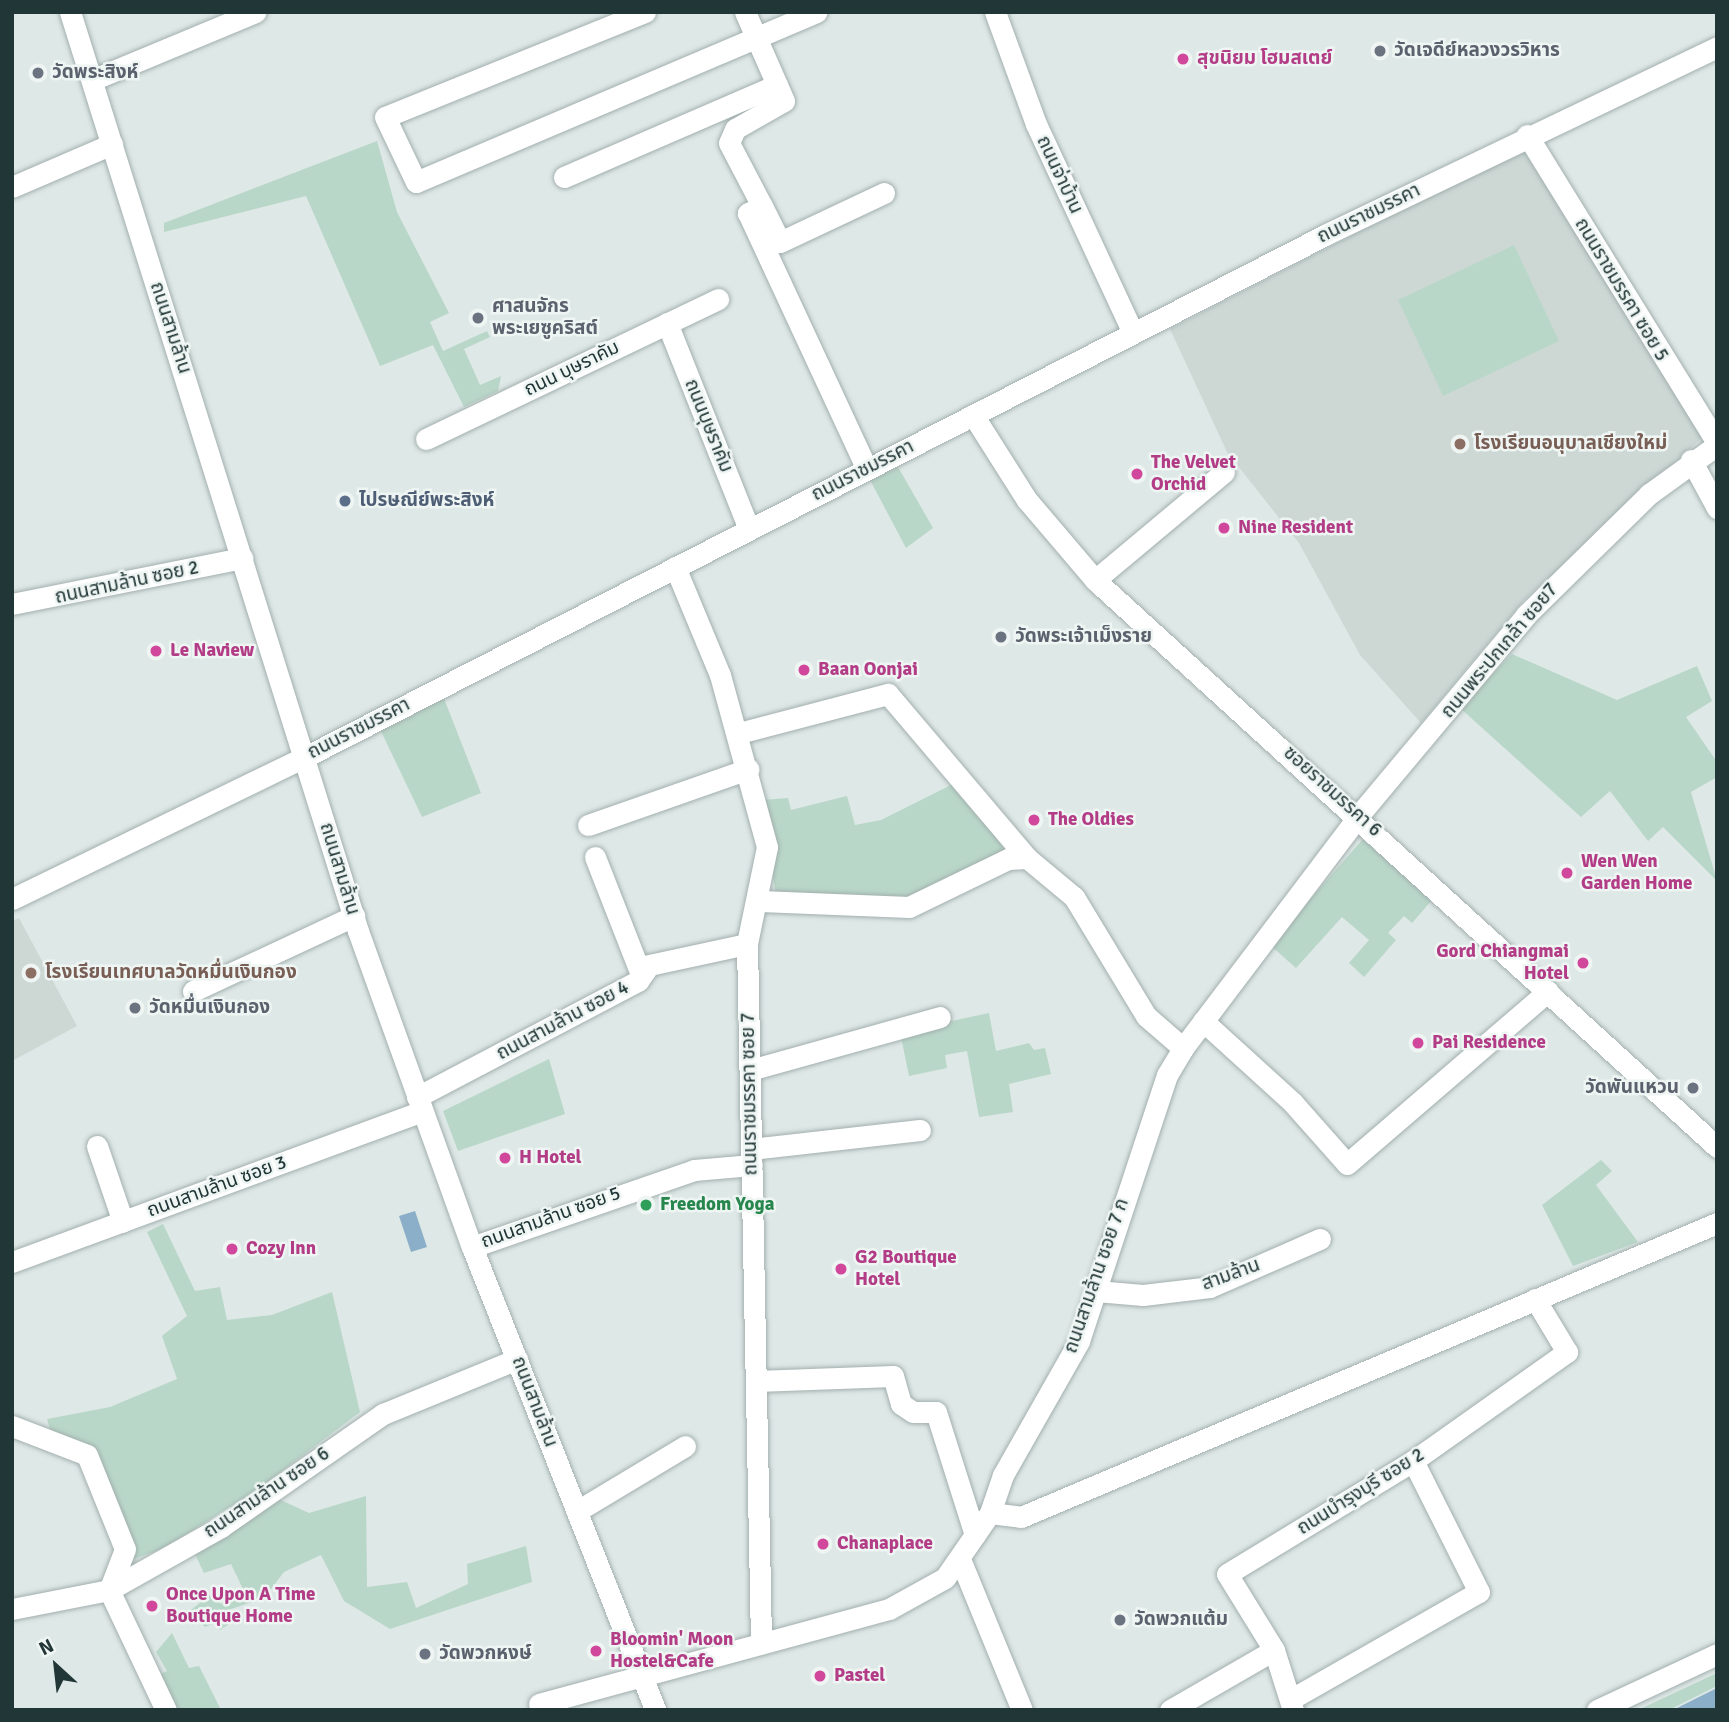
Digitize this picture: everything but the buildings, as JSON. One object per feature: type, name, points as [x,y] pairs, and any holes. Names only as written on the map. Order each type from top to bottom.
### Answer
[{"type":"street","name":"ถนนสามล้าน","points":[[70,12],[354,916],[472,1247],[655,1710]]},
{"type":"street","points":[[92,79],[255,12]]},
{"type":"street","points":[[645,12],[385,117],[416,182],[816,12]]},
{"type":"street","points":[[745,12],[783,101],[779,108],[729,135],[780,242],[884,192]]},
{"type":"street","name":"ถนนจ่าบ้าน","points":[[995,12],[1036,124],[1133,333]]},
{"type":"street","name":"ถนนราชมรรคา","points":[[14,893],[305,757],[1133,333],[1527,135],[1717,47]]},
{"type":"street","points":[[564,177],[777,85]]},
{"type":"street","name":"ถนนราชมรรคา ซอย 5","points":[[1527,135],[1717,444]]},
{"type":"street","points":[[12,187],[112,144]]},
{"type":"street","points":[[762,206],[748,213],[867,469]]},
{"type":"street","name":"ถนน บุษราคัม","points":[[426,439],[718,299]]},
{"type":"street","name":"ถนนบุษราคัม","points":[[667,323],[749,529]]},
{"type":"street","name":"ซอยราชมรรคา 6","points":[[973,415],[1034,509],[1095,580],[1359,815],[1717,1147]]},
{"type":"street","name":"ถนนพระปกเกล้า ซอย7","points":[[1359,815],[1526,615],[1601,536],[1691,460],[1717,444]]},
{"type":"street","points":[[1691,460],[1717,508]]},
{"type":"street","points":[[1095,580],[1224,472]]},
{"type":"street","name":"ถนนสามล้าน ซอย 2","points":[[12,604],[242,558]]},
{"type":"street","name":"ถนนราชมรรคา ซอย 7","points":[[676,567],[740,733],[767,846],[760,901],[747,944],[761,1639]]},
{"type":"street","points":[[740,733],[888,694],[1027,858],[1074,897],[1146,1016],[1183,1048]]},
{"type":"street","points":[[588,825],[748,769]]},
{"type":"street","name":"ถนนสามล้าน ซอย 7 ก","points":[[539,1704],[761,1639],[889,1609],[945,1578],[990,1513],[1003,1475],[1079,1341],[1167,1075],[1183,1048],[1359,815]]},
{"type":"street","points":[[596,857],[640,972]]},
{"type":"street","points":[[760,901],[909,908],[1007,859],[1027,858]]},
{"type":"street","points":[[193,991],[354,916]]},
{"type":"street","name":"ถนนสามล้าน ซอย 4","points":[[419,1104],[639,981],[640,972],[747,944]]},
{"type":"street","points":[[1203,1021],[1293,1103],[1346,1164],[1548,991]]},
{"type":"street","points":[[750,1070],[940,1017]]},
{"type":"street","name":"ถนนสามล้าน ซอย 3","points":[[12,1262],[123,1222],[419,1104]]},
{"type":"street","name":"ถนนสามล้าน ซอย 5","points":[[472,1247],[694,1170],[752,1157],[920,1130]]},
{"type":"street","points":[[97,1146],[123,1222]]},
{"type":"street","points":[[990,1513],[1021,1517],[1717,1223]]},
{"type":"street","name":"สามล้าน","points":[[1096,1291],[1143,1295],[1210,1287],[1320,1239]]},
{"type":"street","name":"ถนนบำรุงบุรี ซอย 2","points":[[1293,1704],[1274,1650],[1227,1574],[1413,1461],[1567,1352],[1535,1299]]},
{"type":"street","name":"ถนนสามล้าน ซอย 6","points":[[12,1609],[109,1590],[221,1527],[383,1414],[517,1359]]},
{"type":"street","points":[[756,1381],[894,1376],[901,1404],[913,1412],[936,1412],[975,1535]]},
{"type":"street","points":[[12,1426],[87,1455],[125,1549],[109,1590],[166,1710]]},
{"type":"street","points":[[577,1511],[685,1446]]},
{"type":"street","points":[[1293,1704],[1479,1592],[1413,1461]]},
{"type":"street","points":[[960,1559],[1023,1710]]},
{"type":"street","points":[[1170,1710],[1274,1650]]},
{"type":"street","points":[[1597,1710],[1717,1654]]},
{"type":"shaded area","name":"โรงเรียนอนุบาลเชียงใหม่","points":[[1522,148],[1705,435],[1524,600],[1421,723],[1360,655],[1299,543],[1227,452],[1170,329]]},
{"type":"shaded area","name":"โรงเรียนเทศบาลวัดหมื่นเงินกอง","points":[[19,918],[77,1026],[12,1061],[12,921]]},
{"type":"green space","points":[[377,141],[397,212],[449,313],[430,322],[443,351],[487,331],[490,337],[464,349],[480,385],[501,376],[498,391],[464,407],[433,345],[380,366],[306,196],[164,232],[164,223]]},
{"type":"green space","points":[[1514,245],[1559,341],[1443,396],[1398,300]]},
{"type":"green space","points":[[898,467],[933,528],[906,548],[870,480]]},
{"type":"green space","points":[[1512,654],[1617,700],[1697,666],[1712,701],[1686,717],[1717,762],[1717,777],[1691,792],[1717,881],[1663,827],[1648,841],[1610,791],[1581,817],[1460,708]]},
{"type":"green space","points":[[443,696],[481,793],[422,817],[378,725]]},
{"type":"green space","points":[[957,782],[1008,854],[909,899],[776,896],[761,800],[788,798],[791,810],[847,796],[855,825],[881,820]]},
{"type":"green space","points":[[1363,839],[1432,900],[1412,923],[1404,916],[1388,933],[1396,940],[1364,977],[1349,963],[1369,940],[1342,917],[1296,968],[1270,945]]},
{"type":"green space","points":[[989,1013],[996,1051],[1029,1043],[1034,1050],[1045,1048],[1051,1074],[1009,1084],[1013,1112],[979,1117],[967,1051],[945,1055],[947,1068],[909,1076],[900,1032]]},
{"type":"green space","points":[[549,1059],[565,1114],[458,1151],[443,1111]]},
{"type":"green space","points":[[1601,1160],[1612,1171],[1596,1185],[1638,1242],[1573,1266],[1542,1205]]},
{"type":"green space","points":[[163,1224],[195,1291],[220,1287],[227,1320],[272,1315],[332,1292],[360,1412],[255,1491],[164,1548],[134,1559],[101,1472],[51,1433],[47,1419],[110,1407],[177,1379],[162,1336],[187,1316],[147,1232]]},
{"type":"green space","points":[[272,1496],[309,1513],[366,1496],[367,1587],[407,1582],[416,1608],[468,1584],[467,1564],[526,1546],[532,1582],[390,1629],[344,1601],[321,1555],[284,1572],[264,1598],[231,1609],[235,1620],[220,1630],[215,1623],[205,1627],[194,1616],[186,1620],[183,1616],[214,1592],[221,1604],[244,1591],[231,1564],[204,1573],[192,1548]]},
{"type":"green space","points":[[172,1633],[189,1668],[199,1666],[220,1708],[174,1710],[156,1676],[167,1671],[156,1652]]},
{"type":"green space","points":[[1717,1673],[1717,1686],[1669,1710],[1638,1710]]},
{"type":"water","points":[[415,1211],[427,1247],[411,1252],[399,1216]]},
{"type":"water","points":[[1717,1688],[1717,1710],[1673,1710]]},
{"type":"place","name":"วัดเจดีย์หลวงวรวิหาร","points":[[1380,51]]},
{"type":"place","name":"สุขนิยม โฮมสเตย์","points":[[1183,59]]},
{"type":"place","name":"วัดพระสิงห์","points":[[38,73]]},
{"type":"place","name":"ศาสนจักร พระเยซูคริสต์","points":[[478,318]]},
{"type":"place","name":"โรงเรียนอนุบาลเชียงใหม่","points":[[1460,444]]},
{"type":"place","name":"The Velvet Orchid","points":[[1137,474]]},
{"type":"place","name":"ไปรษณีย์พระสิงห์","points":[[345,501]]},
{"type":"place","name":"Nine Resident","points":[[1224,528]]},
{"type":"place","name":"วัดพระเจ้าเม็งราย","points":[[1001,637]]},
{"type":"place","name":"Le Naview","points":[[156,651]]},
{"type":"place","name":"Baan Oonjai","points":[[804,670]]},
{"type":"place","name":"The Oldies","points":[[1034,820]]},
{"type":"place","name":"Wen Wen Garden Home","points":[[1567,873]]},
{"type":"place","name":"Gord Chiangmai Hotel","points":[[1583,963]]},
{"type":"place","name":"โรงเรียนเทศบาลวัดหมื่นเงินกอง","points":[[31,973]]},
{"type":"place","name":"วัดหมื่นเงินกอง","points":[[135,1008]]},
{"type":"place","name":"Pai Residence","points":[[1418,1043]]},
{"type":"place","name":"วัดพันแหวน","points":[[1693,1088]]},
{"type":"place","name":"H Hotel","points":[[505,1158]]},
{"type":"place","name":"Freedom Yoga","points":[[646,1205]]},
{"type":"place","name":"Cozy Inn","points":[[232,1249]]},
{"type":"place","name":"G2 Boutique Hotel","points":[[841,1269]]},
{"type":"place","name":"Chanaplace","points":[[823,1544]]},
{"type":"place","name":"Once Upon A Time Boutique Home","points":[[152,1606]]},
{"type":"place","name":"วัดพวกแต้ม","points":[[1120,1620]]},
{"type":"place","name":"Bloomin' Moon Hostel&Cafe","points":[[596,1651]]},
{"type":"place","name":"วัดพวกหงษ์","points":[[425,1654]]},
{"type":"place","name":"Pastel","points":[[820,1676]]}]
